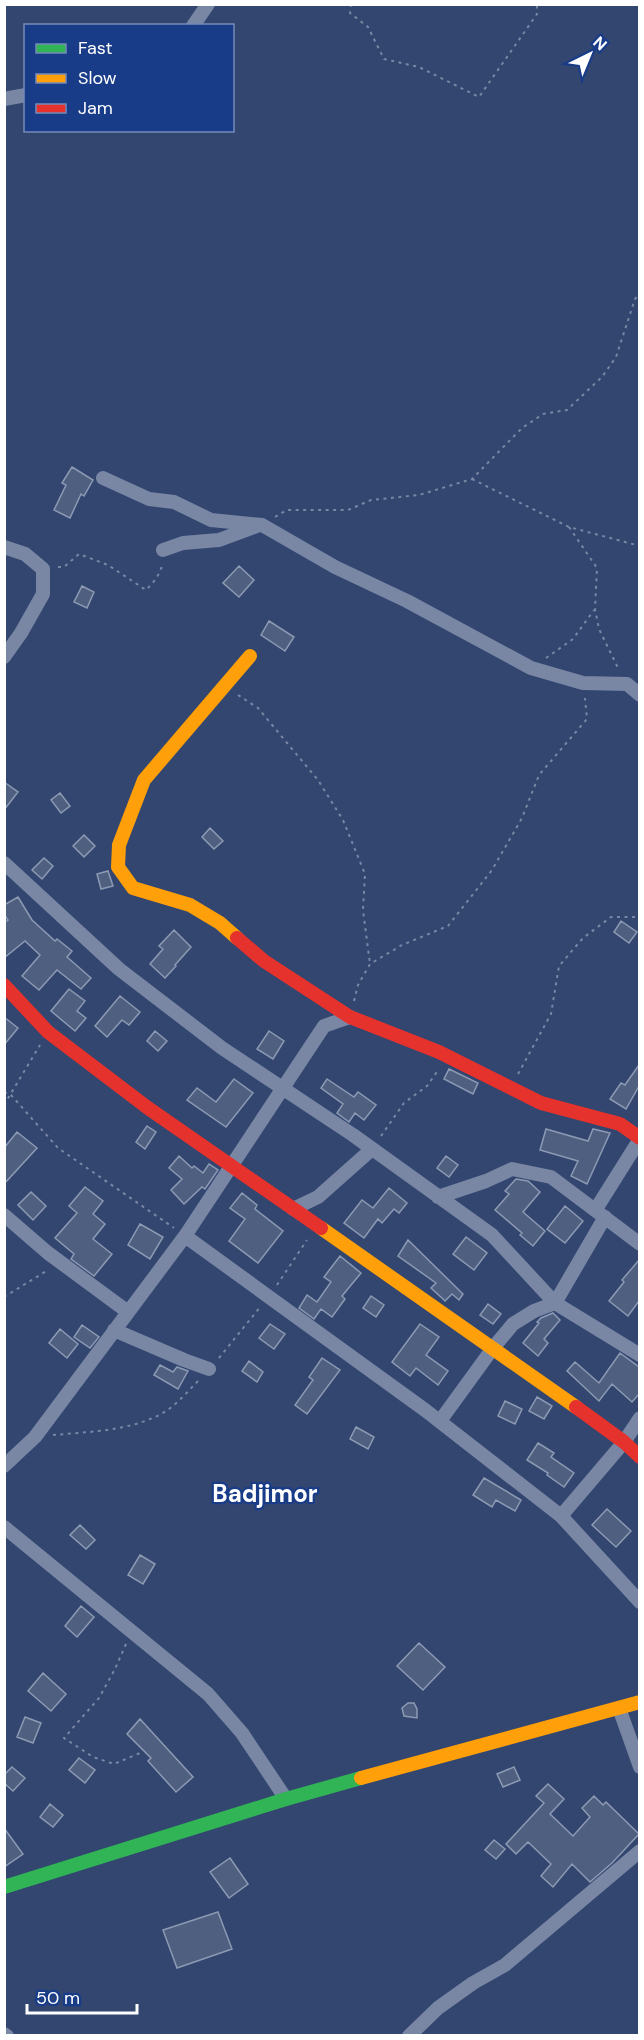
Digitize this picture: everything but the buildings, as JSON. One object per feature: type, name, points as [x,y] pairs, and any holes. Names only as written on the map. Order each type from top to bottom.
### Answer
[{"type":"street","points":[[194,24],[208,4]]},
{"type":"street","points":[[4,99],[24,95]]},
{"type":"street","points":[[103,478],[148,499],[174,502],[211,520],[262,525],[335,567],[407,601],[531,668],[583,683],[627,684],[639,695]]},
{"type":"street","points":[[163,550],[183,543],[219,540],[262,525]]},
{"type":"street","points":[[4,547],[25,554],[43,569],[43,594],[21,633],[4,657]]},
{"type":"street","points":[[250,656],[144,780],[119,845],[118,867],[133,888],[190,905],[220,923],[264,961],[350,1017],[447,1056],[541,1103],[620,1124],[639,1139],[555,1303],[534,1311],[513,1324],[440,1421]]},
{"type":"street","points":[[4,863],[119,969],[222,1048],[372,1149],[492,1234],[555,1303],[639,1355]]},
{"type":"street","points":[[4,985],[48,1032],[148,1108],[493,1348],[624,1442],[639,1457]]},
{"type":"street","points":[[4,1466],[35,1437],[185,1236],[324,1026],[350,1017]]},
{"type":"street","points":[[293,1209],[318,1197],[372,1149]]},
{"type":"street","points":[[438,1197],[486,1181],[512,1169],[551,1177],[639,1244]]},
{"type":"street","points":[[4,1215],[60,1263],[128,1312]]},
{"type":"street","points":[[185,1236],[440,1421],[561,1516],[639,1602]]},
{"type":"street","points":[[114,1330],[209,1369]]},
{"type":"street","points":[[561,1516],[624,1442],[639,1418]]},
{"type":"street","points":[[4,1527],[208,1694],[242,1733],[286,1799]]},
{"type":"street","points":[[4,1887],[286,1799],[639,1702]]},
{"type":"street","points":[[619,1707],[639,1767]]},
{"type":"street","points":[[409,2036],[438,2008],[473,1983],[506,1965],[639,1851]]},
{"type":"path","points":[[351,4],[350,13],[368,27],[384,59],[419,67],[479,97],[537,14],[537,4]]},
{"type":"path","points":[[262,525],[287,510],[348,510],[371,500],[419,495],[472,479],[522,428],[543,414],[567,410],[602,377],[616,357],[639,293]]},
{"type":"path","points":[[472,479],[570,527],[639,546]]},
{"type":"path","points":[[570,527],[597,568],[595,609],[599,629],[627,684]]},
{"type":"path","points":[[43,569],[64,567],[79,554],[108,565],[146,590],[161,571],[163,550]]},
{"type":"path","points":[[531,668],[573,639],[595,609]]},
{"type":"path","points":[[350,1017],[358,985],[370,964],[402,945],[448,926],[492,870],[522,818],[539,774],[587,719],[583,683]]},
{"type":"path","points":[[225,686],[258,708],[318,780],[343,820],[365,874],[363,910],[370,964]]},
{"type":"path","points":[[511,1087],[551,1014],[559,966],[583,938],[611,917],[639,917]]},
{"type":"path","points":[[4,1105],[48,1032]]},
{"type":"path","points":[[372,1149],[404,1103],[428,1086],[447,1056]]},
{"type":"path","points":[[4,1092],[11,1095],[58,1148],[185,1236]]},
{"type":"path","points":[[4,1297],[60,1263]]},
{"type":"path","points":[[131,1631],[115,1669],[99,1698],[64,1738],[93,1757],[114,1764],[140,1753]]},
{"type":"traffic: fast","points":[[4,1887],[286,1799],[361,1778]]},
{"type":"traffic: slow","points":[[237,938],[220,923],[190,905],[133,888],[118,867],[119,845],[144,780],[250,656]]},
{"type":"traffic: slow","points":[[321,1228],[576,1407]]},
{"type":"traffic: slow","points":[[361,1778],[640,1702]]},
{"type":"traffic: jam","points":[[237,938],[264,961],[350,1017],[439,1052],[541,1103],[620,1124],[640,1138]]},
{"type":"traffic: jam","points":[[4,985],[48,1032],[148,1108],[321,1228]]},
{"type":"traffic: jam","points":[[576,1407],[624,1442],[640,1457]]},
{"type":"district","name":"Badjimor","points":[[265,1493]]}]
